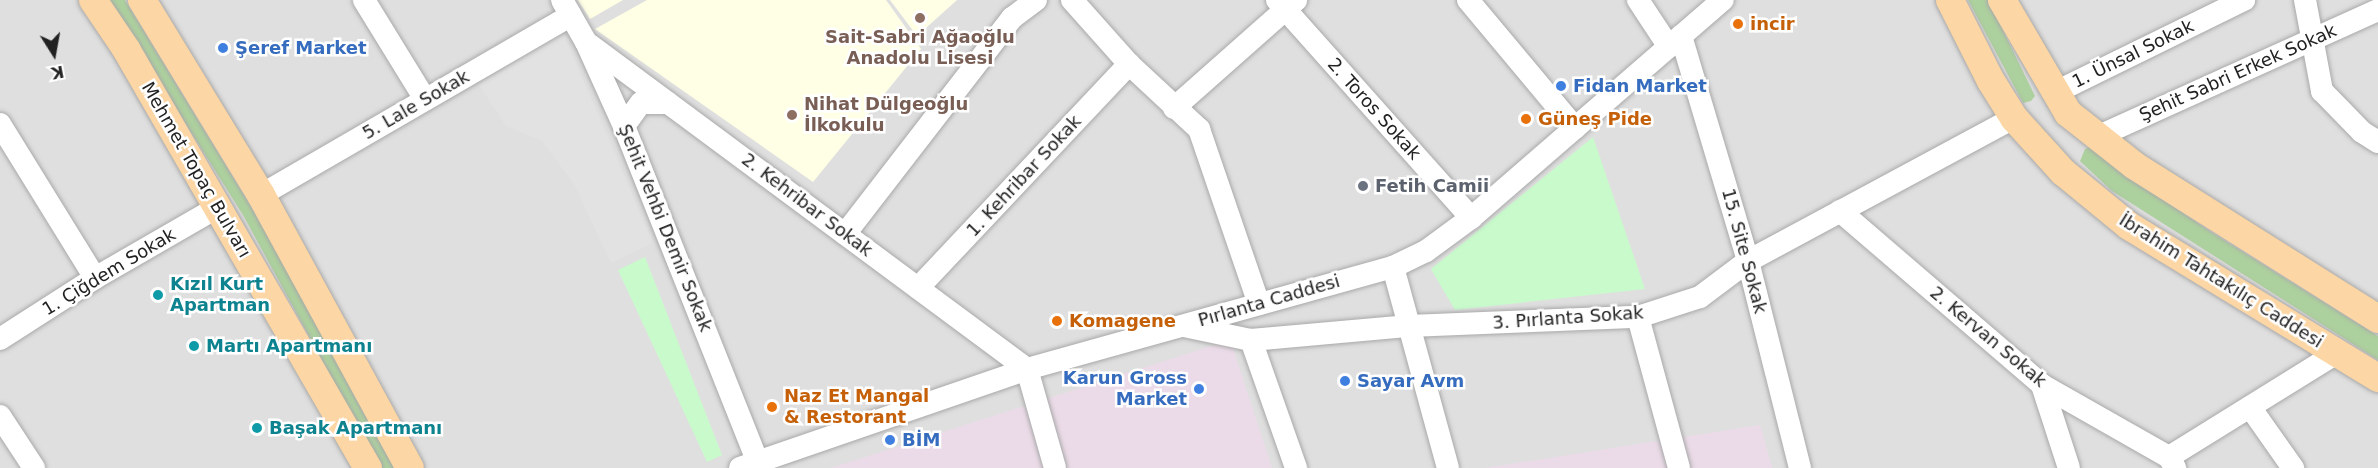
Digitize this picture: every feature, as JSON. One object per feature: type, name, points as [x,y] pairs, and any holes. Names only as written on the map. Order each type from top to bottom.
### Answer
[{"type":"main road","name":"Mehmet Topaç Bulvarı","points":[[93,0],[126,49],[368,468]]},
{"type":"main road","points":[[142,0],[261,195],[410,468]]},
{"type":"main road","name":"İbrahim Tahtakılıç Caddesi","points":[[1950,0],[1991,81],[2014,118],[2063,172],[2129,226],[2378,378]]},
{"type":"main road","points":[[2002,0],[2054,93],[2068,113],[2135,166],[2378,319]]},
{"type":"main road","points":[[2014,118],[2054,93]]},
{"type":"street","points":[[364,0],[425,99]]},
{"type":"street","points":[[845,234],[1012,18],[1036,0]]},
{"type":"street","points":[[1468,0],[1575,128]]},
{"type":"street","name":"15. Site Sokak","points":[[1638,0],[1675,41],[1748,261],[1800,468]]},
{"type":"street","name":"Pırlanta Caddesi","points":[[753,466],[1027,369],[1393,267],[1426,251],[1471,218],[1723,0]]},
{"type":"street","name":"1. Ünsal Sokak","points":[[2054,93],[2244,0]]},
{"type":"street","points":[[2306,0],[2322,91],[2362,132],[2378,142]]},
{"type":"street","points":[[1078,1],[1129,64],[1199,129],[1259,304]]},
{"type":"street","points":[[1174,108],[1286,3]]},
{"type":"street","name":"2. Toros Sokak","points":[[1286,3],[1471,218]]},
{"type":"street","name":"5. Lale Sokak","points":[[261,195],[425,99],[567,8]]},
{"type":"street","name":"Şehit Vehbi Demir Sokak","points":[[567,8],[586,42],[624,126],[753,466]]},
{"type":"street","name":"Şehit Sabri Erkek Sokak","points":[[2099,136],[2378,10]]},
{"type":"street","name":"2. Kehribar Sokak","points":[[586,42],[1027,369]]},
{"type":"street","name":"1. Kehribar Sokak","points":[[918,288],[1129,64]]},
{"type":"street","points":[[624,126],[641,103],[668,102]]},
{"type":"street","name":"3. Pırlanta Sokak","points":[[1181,326],[1251,340],[1409,326],[1638,317],[1700,297],[1748,261],[2014,118]]},
{"type":"street","points":[[0,124],[95,278]]},
{"type":"street","name":"1. Çiğdem Sokak","points":[[0,339],[95,278],[218,207]]},
{"type":"street","name":"2. Kervan Sokak","points":[[1840,211],[2042,385],[2172,463]]},
{"type":"street","points":[[1393,267],[1448,468]]},
{"type":"street","points":[[1638,317],[1678,468]]},
{"type":"street","points":[[1251,340],[1296,468]]},
{"type":"street","points":[[2172,463],[2250,407],[2337,353]]},
{"type":"street","points":[[1027,369],[1055,468]]},
{"type":"street","points":[[2042,385],[2069,468]]},
{"type":"street","points":[[2250,407],[2293,468]]},
{"type":"street","points":[[0,416],[34,468]]},
{"type":"shaded area","points":[[0,0],[2378,0],[2378,468],[0,468]]},
{"type":"shaded area","points":[[578,0],[623,0],[590,19]]},
{"type":"shaded area","name":"Nihat Dülgeoğlu İlkokulu","points":[[647,0],[886,0],[921,49],[813,182],[595,29]]},
{"type":"shaded area","name":"Sait-Sabri Ağaoğlu Anadolu Lisesi","points":[[890,0],[957,0],[917,36]]},
{"type":"shaded area","points":[[563,33],[653,243],[611,263],[574,184],[542,141],[506,126],[475,79]]},
{"type":"shaded area","points":[[1230,340],[1272,468],[831,468]]},
{"type":"shaded area","points":[[1760,425],[1772,468],[1485,468]]},
{"type":"green space","points":[[108,0],[125,0],[253,210],[398,468],[381,468],[243,215]]},
{"type":"green space","points":[[1968,0],[1988,0],[2035,96],[2031,101],[2023,103]]},
{"type":"green space","points":[[1593,137],[1645,289],[1455,310],[1431,269]]},
{"type":"green space","points":[[2093,146],[2132,179],[2211,232],[2378,336],[2378,360],[2112,191],[2080,161],[2085,149]]},
{"type":"green space","points":[[645,257],[722,455],[707,462],[618,270]]},
{"type":"place","name":"Sait-Sabri Ağaoğlu Anadolu Lisesi","points":[[920,18]]},
{"type":"place","name":"incir","points":[[1738,24]]},
{"type":"place","name":"Şeref Market","points":[[223,48]]},
{"type":"place","name":"Fidan Market","points":[[1561,86]]},
{"type":"place","name":"Nihat Dülgeoğlu İlkokulu","points":[[792,115]]},
{"type":"place","name":"Güneş Pide","points":[[1526,119]]},
{"type":"place","name":"Fetih Camii","points":[[1363,186]]},
{"type":"place","name":"Kızıl Kurt Apartman","points":[[158,295]]},
{"type":"place","name":"Komagene","points":[[1057,321]]},
{"type":"place","name":"Martı Apartmanı","points":[[194,346]]},
{"type":"place","name":"Sayar Avm","points":[[1345,381]]},
{"type":"place","name":"Karun Gross Market","points":[[1199,389]]},
{"type":"place","name":"Naz Et Mangal & Restorant","points":[[772,407]]},
{"type":"place","name":"Başak Apartmanı","points":[[257,428]]},
{"type":"place","name":"BİM","points":[[890,440]]}]
